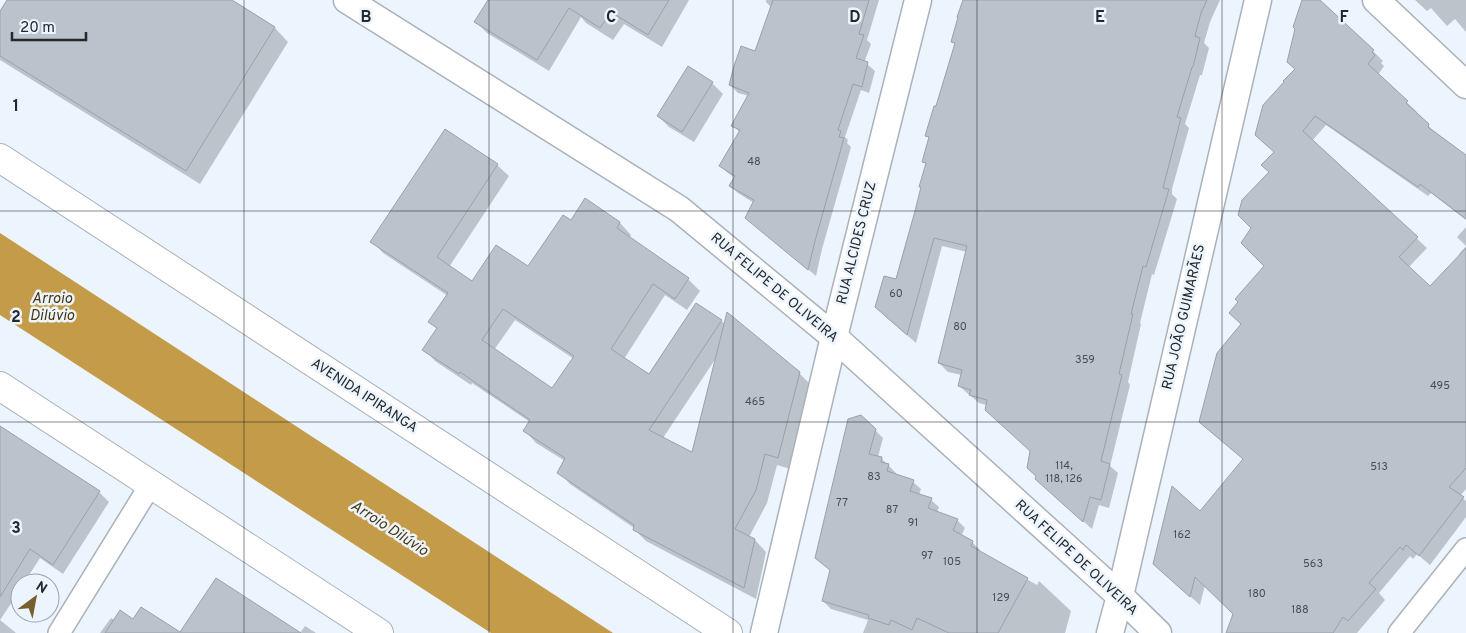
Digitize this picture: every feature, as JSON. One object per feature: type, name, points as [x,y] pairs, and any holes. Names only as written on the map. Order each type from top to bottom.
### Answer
[{"type":"main road","name":"AVENIDA IPIRANGA","points":[[0,158],[728,633]]},
{"type":"main road","points":[[0,386],[379,633]]},
{"type":"street","name":"RUA FELIPE DE OLIVEIRA","points":[[348,0],[679,209],[834,337],[1120,596],[1158,633]]},
{"type":"street","name":"RUA ALCIDES CRUZ","points":[[764,633],[834,337],[918,0]]},
{"type":"street","name":"RUA JOÃO GUIMARÃES","points":[[1110,633],[1258,0]]},
{"type":"street","points":[[1376,0],[1466,85]]},
{"type":"street","points":[[59,633],[151,484]]},
{"type":"street","points":[[1398,633],[1466,549]]},
{"type":"water","name":"Arroio Dilúvio","points":[[0,233],[613,633],[491,633],[0,315]]},
{"type":"building","points":[[7,0],[232,0],[275,27],[186,171],[0,56],[0,11]]},
{"type":"building","points":[[488,0],[669,0],[648,35],[611,12],[600,28],[569,8],[537,60],[474,22]]},
{"type":"building","points":[[773,0],[869,0],[859,34],[864,35],[856,58],[868,62],[862,87],[853,84],[838,130],[841,131],[839,137],[844,138],[808,270],[745,218],[754,200],[729,186],[735,176],[719,166],[740,130],[731,126],[749,93],[729,85],[734,66],[741,46],[755,51]]},
{"type":"building","points":[[963,0],[1207,0],[1201,13],[1195,36],[1200,38],[1193,67],[1177,117],[1181,118],[1163,188],[1169,189],[1146,267],[1143,266],[1131,314],[1133,314],[1119,374],[1122,375],[1101,461],[1110,464],[1101,500],[1090,497],[1083,522],[1035,479],[1036,476],[1027,468],[1030,451],[985,410],[987,400],[969,395],[971,390],[958,386],[962,370],[938,363],[967,246],[934,238],[907,335],[875,307],[884,276],[896,279],[926,163],[922,162],[929,137],[925,136],[955,43],[951,42]]},
{"type":"building","points":[[1302,0],[1320,0],[1374,50],[1372,52],[1375,55],[1368,64],[1408,101],[1406,103],[1429,124],[1428,127],[1466,155],[1466,219],[1420,184],[1418,187],[1315,116],[1303,131],[1418,237],[1399,257],[1430,286],[1466,248],[1466,468],[1449,487],[1464,497],[1419,556],[1406,545],[1403,550],[1400,547],[1369,583],[1376,589],[1348,621],[1343,617],[1333,633],[1226,633],[1233,614],[1195,577],[1190,597],[1153,564],[1172,486],[1200,511],[1243,459],[1199,422],[1217,353],[1241,324],[1229,313],[1238,302],[1235,299],[1264,266],[1241,243],[1251,228],[1238,215],[1242,200],[1269,172],[1261,165],[1274,152],[1255,135],[1263,105],[1295,69],[1287,62],[1295,29],[1293,27]]},
{"type":"building","points":[[688,66],[713,82],[682,132],[657,116]]},
{"type":"building","points":[[445,129],[498,164],[437,257],[472,281],[496,245],[528,266],[563,215],[571,220],[585,198],[620,222],[617,228],[689,278],[675,299],[653,284],[611,349],[649,374],[696,303],[722,320],[649,430],[692,452],[727,312],[800,372],[778,458],[765,454],[756,490],[735,529],[755,539],[744,588],[633,530],[634,525],[557,473],[565,458],[523,431],[530,420],[460,372],[459,374],[422,350],[437,328],[428,322],[448,293],[370,242]],"holes":[[[503,309],[574,356],[552,388],[482,340]]]},
{"type":"building","points":[[861,415],[876,429],[869,454],[882,457],[881,462],[889,464],[887,471],[914,480],[910,491],[932,498],[928,508],[958,519],[953,530],[973,541],[971,546],[1028,578],[998,633],[949,633],[917,618],[912,630],[891,620],[889,625],[868,618],[869,615],[822,601],[830,570],[815,558],[848,419]]},
{"type":"building","points":[[0,426],[100,491],[53,565],[30,549],[15,573],[10,573],[10,581],[0,597]]},
{"type":"building","points":[[216,578],[301,633],[105,633],[120,610],[133,619],[141,607],[180,632]]}]
